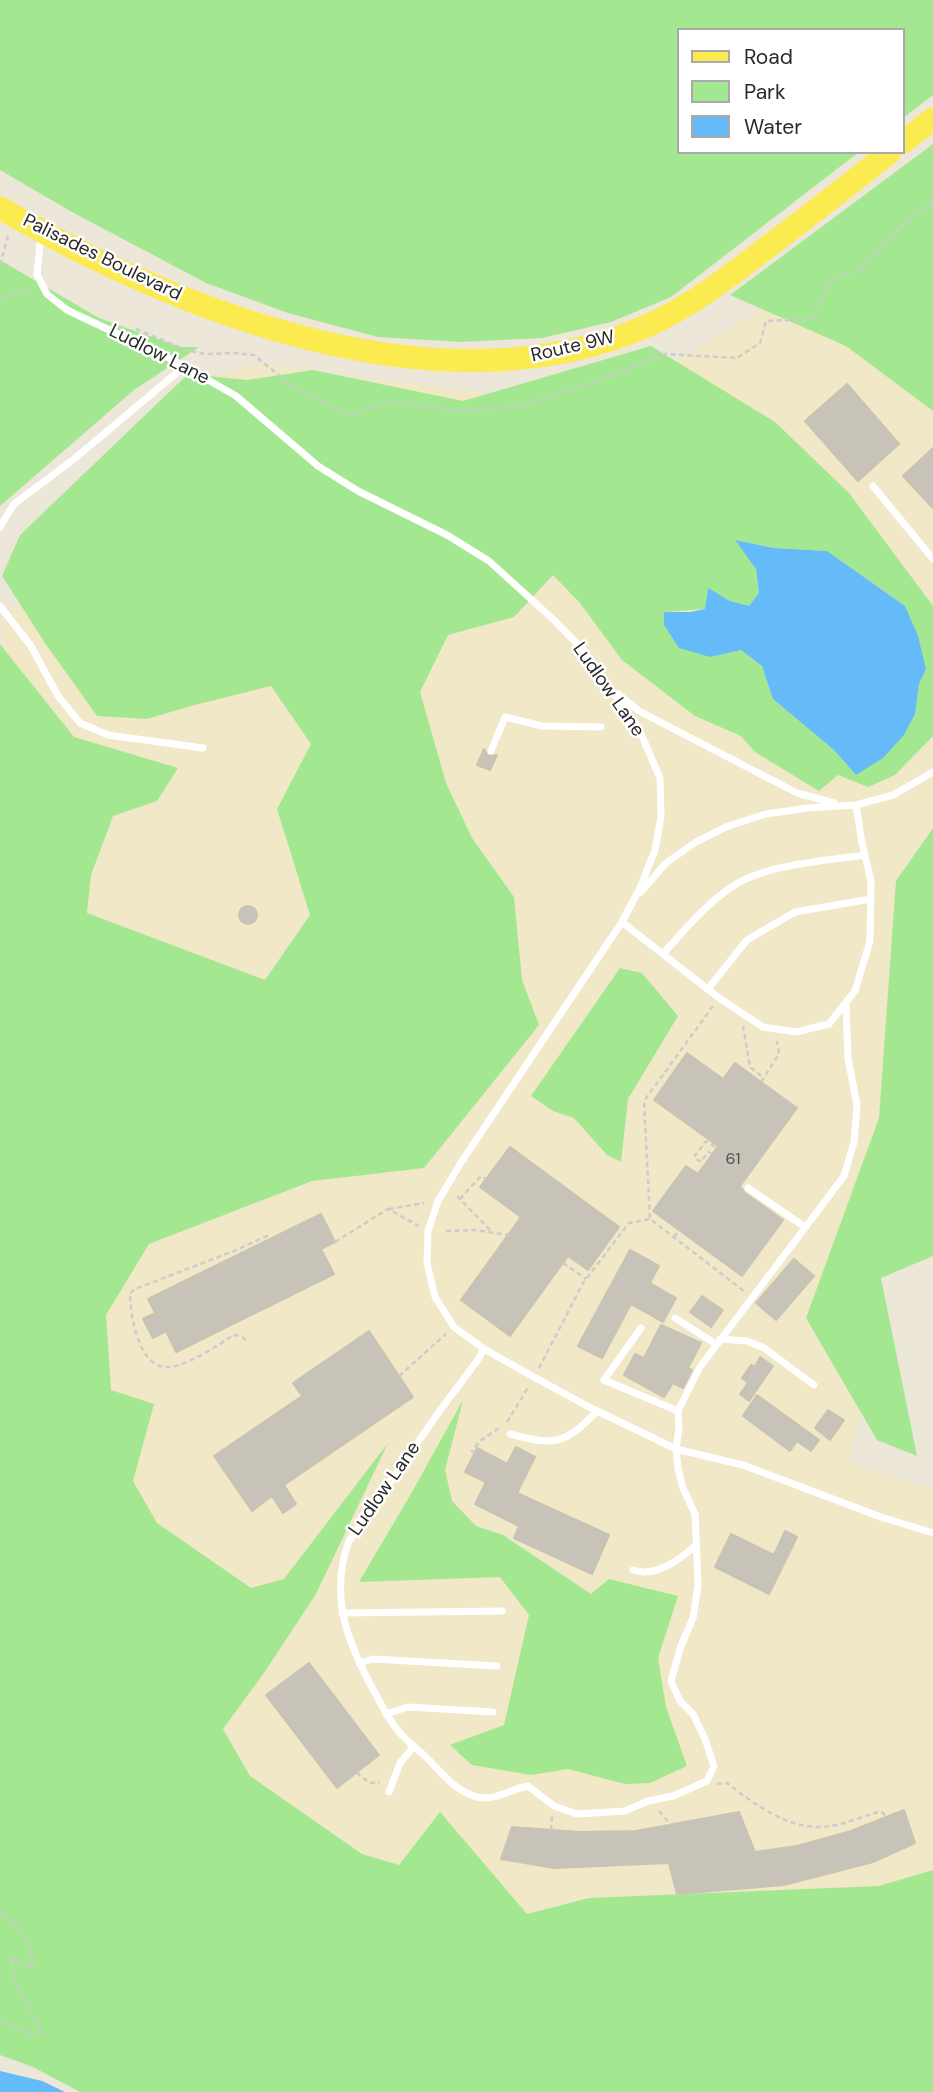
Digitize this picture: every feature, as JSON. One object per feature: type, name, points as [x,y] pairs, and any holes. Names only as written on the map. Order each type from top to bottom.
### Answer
[{"type":"main road","points":[[905,140],[933,119]]},
{"type":"main road","name":"Route 9W","points":[[205,306],[323,341],[415,358],[503,360],[572,350],[621,336],[678,310],[739,268],[887,154]]},
{"type":"main road","name":"Palisades Boulevard","points":[[0,208],[121,271],[205,306]]},
{"type":"lane","points":[[42,231],[37,275],[47,294]]},
{"type":"lane","name":"Ludlow Lane","points":[[47,294],[67,310],[185,366],[236,396],[318,466],[358,491],[447,535],[489,561],[585,652],[638,727],[660,778],[661,817],[655,850],[640,888],[621,922],[438,1201],[428,1231],[427,1263],[435,1297],[454,1327],[484,1349],[534,1377],[676,1449],[743,1465],[881,1517],[933,1533]]},
{"type":"lane","points":[[0,527],[14,504],[74,459],[185,366]]},
{"type":"lane","points":[[873,486],[933,559]]},
{"type":"lane","points":[[0,606],[31,646],[58,696],[80,723],[108,735],[203,748]]},
{"type":"lane","points":[[611,687],[639,710],[797,793],[826,802],[856,805]]},
{"type":"lane","points":[[491,751],[505,717],[542,726],[601,727]]},
{"type":"lane","points":[[856,805],[871,881],[870,941],[855,991],[829,1024],[796,1032],[763,1027],[719,998],[621,922],[643,889],[666,863],[696,842],[728,826],[766,814],[856,805],[893,795],[933,772]]},
{"type":"lane","points":[[663,954],[693,920],[734,886],[778,868],[865,855]]},
{"type":"lane","points":[[708,989],[747,940],[795,912],[871,899]]},
{"type":"lane","points":[[676,1449],[678,1410],[700,1367],[844,1176],[854,1142],[857,1105],[848,1058],[846,1005]]},
{"type":"lane","points":[[748,1188],[805,1227]]},
{"type":"lane","points":[[675,1318],[718,1342],[747,1341],[764,1348],[814,1385]]},
{"type":"lane","points":[[641,1328],[604,1380],[678,1410]]},
{"type":"lane","name":"Ludlow Lane","points":[[484,1349],[349,1541],[342,1571],[342,1612],[349,1640],[386,1714],[405,1739],[457,1787],[477,1797],[497,1797],[516,1788],[528,1786],[554,1806],[577,1814],[625,1811],[648,1801],[673,1797],[707,1781],[714,1766],[705,1739],[693,1714],[680,1701],[671,1681],[693,1618],[698,1585],[695,1514],[683,1488],[676,1449]]},
{"type":"lane","points":[[510,1434],[546,1442],[563,1440],[578,1430],[597,1411]]},
{"type":"lane","points":[[633,1570],[652,1571],[666,1566],[696,1545]]},
{"type":"lane","points":[[342,1612],[502,1611]]},
{"type":"lane","points":[[359,1663],[373,1659],[497,1666]]},
{"type":"lane","points":[[386,1714],[408,1707],[493,1712]]},
{"type":"lane","points":[[389,1792],[400,1763],[414,1746]]},
{"type":"path","points":[[0,265],[8,236]]},
{"type":"path","points":[[0,299],[15,292],[47,294]]},
{"type":"path","points":[[650,1219],[644,1101],[719,998]]},
{"type":"path","points":[[742,1020],[750,1067],[764,1078]]},
{"type":"path","points":[[712,1154],[708,1152],[701,1162],[694,1157],[706,1141],[717,1148]]},
{"type":"path","points":[[460,1199],[481,1175],[486,1179]]},
{"type":"path","points":[[457,1196],[493,1234]]},
{"type":"path","points":[[335,1242],[388,1209],[438,1201]]},
{"type":"path","points":[[388,1209],[428,1231]]},
{"type":"path","points":[[475,1453],[472,1451],[480,1441],[507,1423],[586,1279],[629,1223],[650,1219],[751,1297]]},
{"type":"path","points":[[446,1231],[475,1230],[508,1235]]},
{"type":"path","points":[[674,1237],[679,1230]]},
{"type":"path","points":[[246,1340],[242,1336],[234,1335],[182,1364],[164,1368],[153,1364],[138,1341],[130,1293],[267,1236],[268,1240]]},
{"type":"path","points":[[563,1263],[586,1279]]},
{"type":"path","points":[[399,1376],[454,1327]]},
{"type":"path","points":[[657,1808],[671,1825]]},
{"type":"path","points":[[551,1830],[552,1810]]},
{"type":"path","points":[[0,1913],[22,1931],[34,1958],[32,1967],[11,1957],[16,1983],[41,2032],[30,2034],[0,2022]]},
{"type":"shaded area","points":[[791,291],[933,312],[933,881],[909,1094],[817,1336],[865,1393],[849,1462],[933,1489],[933,1959],[545,1973],[143,1725],[30,778],[1,626],[174,388],[257,363],[485,393],[631,389]]},
{"type":"green space","points":[[0,0],[933,0],[933,95],[905,116],[905,28],[678,28],[678,154],[856,154],[671,297],[611,322],[542,338],[461,342],[378,337],[288,313],[206,283],[72,212],[0,170]]},
{"type":"green space","points":[[933,144],[933,411],[846,346],[730,295]]},
{"type":"green space","points":[[0,260],[99,318],[180,347],[199,347],[134,390],[0,506]]},
{"type":"green space","points":[[651,346],[775,422],[849,493],[933,606],[933,736],[895,775],[868,787],[838,775],[819,791],[755,752],[741,736],[695,716],[622,660],[580,603],[553,575],[514,617],[448,635],[420,692],[446,783],[472,838],[514,897],[522,980],[539,1025],[424,1168],[312,1181],[149,1244],[106,1315],[111,1390],[154,1404],[133,1481],[157,1523],[251,1588],[284,1579],[388,1443],[316,1594],[223,1729],[250,1776],[362,1854],[399,1865],[440,1812],[527,1914],[589,1898],[879,1886],[933,1870],[933,2092],[80,2092],[33,2067],[0,2055],[0,644],[74,737],[178,768],[157,801],[113,816],[91,875],[87,913],[265,980],[310,915],[277,809],[311,744],[271,686],[147,719],[97,716],[2,576],[20,535],[188,374],[247,380],[313,370],[463,401]],"holes":[[[736,540],[774,548],[827,551],[905,606],[926,669],[919,684],[915,714],[856,775],[834,750],[773,699],[762,666],[741,650],[709,657],[664,612],[705,609],[708,589],[730,601],[749,607],[759,593],[756,569]]]},
{"type":"green space","points":[[933,828],[933,1256],[881,1278],[917,1456],[877,1440],[806,1318],[879,1118],[896,881]]},
{"type":"green space","points":[[620,968],[642,973],[678,1016],[628,1099],[621,1162],[607,1155],[574,1118],[553,1111],[531,1096]]},
{"type":"green space","points":[[463,1400],[445,1470],[452,1501],[476,1526],[503,1535],[591,1594],[609,1579],[678,1596],[658,1658],[666,1707],[687,1766],[650,1783],[625,1784],[568,1769],[531,1775],[472,1765],[450,1745],[504,1725],[529,1615],[500,1577],[359,1582]]},
{"type":"water","points":[[735,540],[774,548],[827,551],[905,606],[918,636],[926,669],[919,684],[915,714],[904,735],[883,758],[856,775],[834,750],[773,699],[762,666],[741,650],[710,657],[679,648],[664,625],[664,612],[705,609],[708,588],[730,601],[749,606],[759,593],[756,569]]},
{"type":"water","points":[[0,2071],[42,2081],[65,2092],[0,2092]]},
{"type":"building","points":[[847,384],[899,444],[858,481],[805,421]]},
{"type":"building","points":[[933,448],[933,508],[903,476]]},
{"type":"building","points":[[484,749],[488,756],[497,755],[490,770],[477,765]]},
{"type":"building","points":[[248,906],[254,909],[257,915],[254,921],[248,924],[242,921],[239,915],[242,909]]},
{"type":"building","points":[[687,1053],[723,1079],[735,1063],[797,1108],[740,1186],[745,1193],[783,1220],[742,1276],[653,1211],[686,1166],[698,1174],[718,1146],[654,1100]]},
{"type":"building","points":[[510,1147],[619,1227],[588,1270],[568,1256],[510,1336],[461,1300],[521,1217],[480,1187]]},
{"type":"building","points":[[321,1214],[335,1242],[321,1249],[334,1274],[176,1352],[166,1331],[153,1338],[143,1319],[155,1313],[148,1299]]},
{"type":"building","points":[[630,1250],[659,1266],[650,1283],[676,1298],[663,1322],[631,1304],[602,1358],[578,1346]]},
{"type":"building","points":[[794,1259],[814,1276],[776,1320],[756,1303]]},
{"type":"building","points":[[702,1296],[723,1310],[711,1327],[690,1312]]},
{"type":"building","points":[[661,1325],[701,1343],[688,1368],[692,1370],[683,1388],[673,1383],[664,1397],[624,1375],[635,1354],[644,1358]]},
{"type":"building","points":[[369,1331],[413,1397],[284,1485],[296,1504],[283,1513],[272,1496],[252,1511],[214,1456],[302,1396],[293,1383]]},
{"type":"building","points":[[760,1357],[773,1366],[749,1401],[740,1394],[748,1383],[742,1378],[751,1365],[755,1367]]},
{"type":"building","points":[[757,1395],[819,1440],[811,1451],[797,1441],[790,1451],[743,1416]]},
{"type":"building","points":[[828,1410],[844,1420],[830,1440],[815,1428]]},
{"type":"building","points":[[516,1447],[535,1457],[517,1493],[609,1535],[592,1574],[514,1538],[519,1526],[475,1504],[486,1482],[465,1472],[477,1448],[507,1464]]},
{"type":"building","points":[[785,1531],[797,1537],[769,1594],[715,1567],[731,1534],[774,1555]]},
{"type":"building","points":[[309,1663],[379,1755],[337,1788],[266,1695]]},
{"type":"building","points":[[904,1810],[915,1843],[873,1862],[784,1885],[677,1894],[669,1863],[554,1868],[501,1859],[512,1827],[579,1832],[636,1831],[739,1812],[755,1852],[797,1846],[851,1831]]}]
